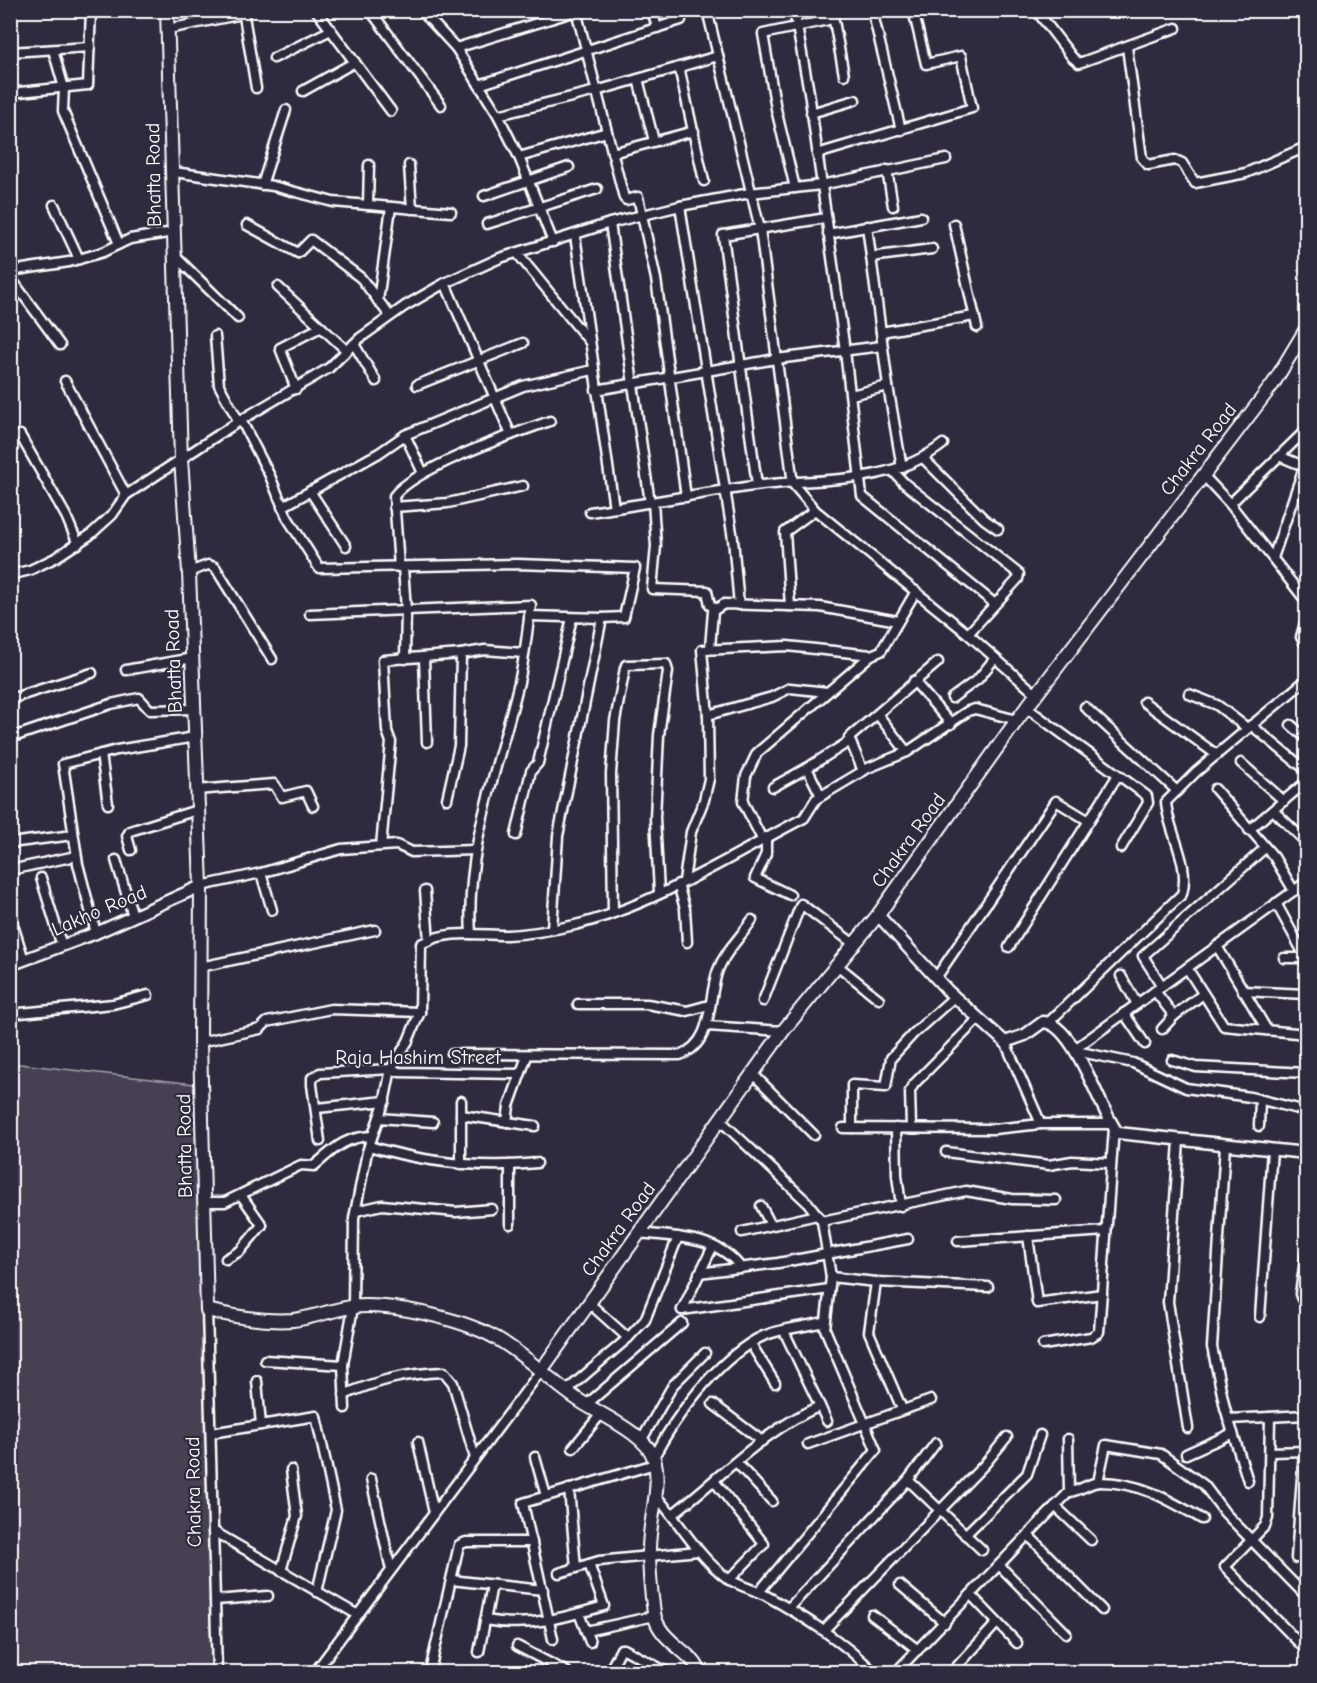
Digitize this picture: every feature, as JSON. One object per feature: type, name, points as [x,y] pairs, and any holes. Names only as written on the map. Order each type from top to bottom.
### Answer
[{"type":"main road","name":"Bhatta Road","points":[[167,10],[174,172],[174,255],[181,459],[189,572],[201,886],[200,1042],[207,1310]]},
{"type":"main road","name":"Chakra Road","points":[[540,1372],[783,1031],[878,915],[1017,720],[1274,384],[1306,329]]},
{"type":"main road","points":[[207,1310],[236,1317],[293,1320],[352,1307],[401,1310],[456,1321],[497,1339],[566,1391],[641,1441],[654,1460],[650,1556],[654,1616],[665,1637],[693,1660],[699,1672]]},
{"type":"street","points":[[10,93],[88,85],[91,10]]},
{"type":"street","points":[[316,10],[392,111]]},
{"type":"street","points":[[370,10],[441,105]]},
{"type":"street","points":[[424,14],[446,10]]},
{"type":"street","points":[[652,10],[657,28]]},
{"type":"street","points":[[707,10],[760,229],[793,484],[815,510],[968,634],[1037,695]]},
{"type":"street","points":[[794,10],[845,351],[861,492],[864,499],[995,604]]},
{"type":"street","points":[[872,10],[901,130]]},
{"type":"street","points":[[817,154],[972,108],[961,56],[926,64],[913,10]]},
{"type":"street","points":[[1036,10],[1079,63],[1176,28]]},
{"type":"street","points":[[456,48],[576,11],[624,198],[626,200],[638,197],[643,214],[670,377],[686,497]]},
{"type":"street","points":[[168,29],[243,12],[256,88]]},
{"type":"street","points":[[424,14],[456,48],[498,116],[519,157],[553,242]]},
{"type":"street","points":[[795,188],[762,37],[765,33],[833,15],[844,75]]},
{"type":"street","points":[[478,84],[681,20]]},
{"type":"street","points":[[274,58],[331,30]]},
{"type":"street","points":[[1127,46],[1142,159],[1148,165],[1175,160],[1182,163],[1195,183],[1246,173],[1306,147]]},
{"type":"street","points":[[10,52],[90,47]]},
{"type":"street","points":[[53,50],[64,88],[63,111],[119,244]]},
{"type":"street","points":[[498,116],[718,56]]},
{"type":"street","points":[[303,91],[355,62]]},
{"type":"street","points":[[679,67],[704,181]]},
{"type":"street","points":[[638,79],[654,141]]},
{"type":"street","points":[[811,113],[855,100]]},
{"type":"street","points":[[262,185],[286,110]]},
{"type":"street","points":[[612,153],[694,131]]},
{"type":"street","points":[[519,157],[607,132]]},
{"type":"street","points":[[10,575],[30,570],[78,544],[112,515],[126,495],[240,421],[329,369],[350,347],[390,316],[445,283],[517,253],[643,214],[750,193],[821,185],[946,159]]},
{"type":"street","points":[[368,205],[369,165]]},
{"type":"street","points":[[409,165],[412,209]]},
{"type":"street","points":[[484,196],[569,167]]},
{"type":"street","points":[[887,170],[893,206]]},
{"type":"street","points":[[174,172],[262,185],[333,202],[451,212]]},
{"type":"street","points":[[488,224],[597,189]]},
{"type":"street","points":[[54,205],[79,259]]},
{"type":"street","points":[[680,206],[733,539],[739,605]]},
{"type":"street","points":[[378,301],[391,207]]},
{"type":"street","points":[[828,234],[921,217]]},
{"type":"street","points":[[757,485],[723,235],[826,218]]},
{"type":"street","points":[[609,223],[652,503],[656,546],[652,589],[707,591],[710,605],[714,608]]},
{"type":"street","points":[[954,224],[977,327]]},
{"type":"street","points":[[248,225],[298,254],[311,240],[361,278],[390,316]]},
{"type":"street","points":[[867,226],[898,470],[904,483],[1019,574],[1018,579],[968,634]]},
{"type":"street","points":[[10,271],[79,259],[130,239],[174,232]]},
{"type":"street","points":[[575,235],[614,508]]},
{"type":"street","points":[[871,257],[932,249]]},
{"type":"street","points":[[517,253],[589,341]]},
{"type":"street","points":[[174,255],[238,318]]},
{"type":"street","points":[[10,277],[60,345]]},
{"type":"street","points":[[445,283],[511,435]]},
{"type":"street","points":[[278,287],[321,327],[350,347],[376,381]]},
{"type":"street","points":[[880,332],[974,316]]},
{"type":"street","points":[[296,389],[280,348],[321,327]]},
{"type":"street","points":[[216,336],[219,385],[270,476],[282,507],[319,568],[517,564],[635,568],[624,617],[529,616]]},
{"type":"street","points":[[417,385],[523,343]]},
{"type":"street","points":[[596,390],[776,359],[882,346]]},
{"type":"street","points":[[282,507],[379,453],[405,435],[523,386],[593,370]]},
{"type":"street","points":[[65,381],[126,495]]},
{"type":"street","points":[[851,395],[888,386]]},
{"type":"street","points":[[405,659],[406,610],[394,496],[401,487],[423,473],[550,420]]},
{"type":"street","points":[[1230,504],[1306,430]]},
{"type":"street","points":[[20,435],[66,516],[78,544]]},
{"type":"street","points":[[405,435],[423,473]]},
{"type":"street","points":[[590,512],[757,485],[861,477],[898,470],[924,459],[943,444]]},
{"type":"street","points":[[1273,558],[1305,467],[1279,456]]},
{"type":"street","points":[[924,459],[984,519],[998,529]]},
{"type":"street","points":[[1203,475],[1230,504],[1306,601]]},
{"type":"street","points":[[394,507],[448,503],[523,486]]},
{"type":"street","points":[[310,491],[346,546]]},
{"type":"street","points":[[790,606],[785,532],[815,510]]},
{"type":"street","points":[[189,572],[212,565],[215,567],[273,660]]},
{"type":"street","points":[[790,896],[755,878],[766,854],[764,838],[742,802],[750,768],[757,753],[871,655],[881,651],[916,591]]},
{"type":"street","points":[[714,608],[724,604],[820,607],[898,621]]},
{"type":"street","points":[[310,614],[531,605],[519,681],[495,764],[475,850],[469,904],[471,934]]},
{"type":"street","points":[[710,648],[714,608]]},
{"type":"street","points":[[516,835],[531,771],[538,763],[572,618]]},
{"type":"street","points":[[552,929],[558,836],[602,618]]},
{"type":"street","points":[[1306,619],[1301,637],[1306,645]]},
{"type":"street","points":[[687,942],[681,883],[691,832],[704,800],[709,779],[708,715],[702,650],[787,646],[871,655]]},
{"type":"street","points":[[381,846],[391,742],[387,731],[383,660],[424,658],[486,650],[524,653]]},
{"type":"street","points":[[447,799],[459,746],[461,654]]},
{"type":"street","points":[[126,670],[193,658]]},
{"type":"street","points":[[424,658],[427,742]]},
{"type":"street","points":[[952,698],[978,679],[995,658]]},
{"type":"street","points":[[863,771],[849,738],[938,662]]},
{"type":"street","points":[[613,913],[615,721],[626,665],[633,663],[666,664],[668,671],[658,735],[655,818],[659,892]]},
{"type":"street","points":[[10,699],[92,673]]},
{"type":"street","points":[[1005,1042],[1025,1035],[1043,1022],[1048,1022],[1182,894],[1184,888],[1181,858],[1166,802],[1217,754],[1306,680]]},
{"type":"street","points":[[914,681],[951,724]]},
{"type":"street","points":[[708,715],[772,698],[790,688],[827,692]]},
{"type":"street","points":[[1189,694],[1217,705],[1306,770]]},
{"type":"street","points":[[10,738],[111,704],[139,698],[150,710],[194,709]]},
{"type":"street","points":[[1144,702],[1217,754]]},
{"type":"street","points":[[1085,707],[1177,791]]},
{"type":"street","points":[[1027,708],[1148,799],[1121,848]]},
{"type":"street","points":[[345,1408],[344,1365],[352,1307],[356,1211],[369,1146],[385,1101],[391,1070],[408,1041],[420,1012],[420,947],[429,941],[471,934],[509,935],[552,929],[613,913],[681,883],[804,818],[821,796],[863,771],[907,752],[975,709],[1017,720]]},
{"type":"street","points":[[878,715],[907,752]]},
{"type":"street","points":[[1291,725],[1306,738]]},
{"type":"street","points":[[96,933],[76,856],[63,764],[101,754],[195,737]]},
{"type":"street","points":[[773,787],[850,741]]},
{"type":"street","points":[[101,754],[108,804]]},
{"type":"street","points":[[1241,763],[1284,801]]},
{"type":"street","points":[[807,768],[821,796]]},
{"type":"street","points":[[1009,947],[1118,775]]},
{"type":"street","points":[[1249,830],[1306,782]]},
{"type":"street","points":[[196,790],[274,784],[282,797],[306,791],[313,806]]},
{"type":"street","points":[[1215,789],[1265,848],[1294,891]]},
{"type":"street","points":[[936,978],[1056,801],[1089,820]]},
{"type":"street","points":[[131,850],[127,836],[130,831],[197,810]]},
{"type":"street","points":[[1273,810],[1304,836]]},
{"type":"street","points":[[10,843],[73,835]]},
{"type":"street","points":[[201,886],[261,873],[341,849],[400,846],[404,851],[412,852],[475,850]]},
{"type":"street","points":[[1173,1016],[1143,956],[1265,848]]},
{"type":"street","points":[[10,870],[76,856]]},
{"type":"street","points":[[116,860],[134,916]]},
{"type":"street","points":[[261,873],[272,910]]},
{"type":"street","points":[[41,878],[62,946]]},
{"type":"street","points":[[1076,1051],[1079,1046],[1306,882]]},
{"type":"street","name":"Lakho Road","points":[[10,965],[96,933],[201,886]]},
{"type":"street","points":[[425,891],[429,941]]},
{"type":"street","points":[[1276,903],[1306,958],[1284,958]]},
{"type":"street","points":[[763,1001],[801,904],[854,944]]},
{"type":"street","points":[[10,915],[24,960]]},
{"type":"street","points":[[878,915],[954,997],[1005,1042],[1041,1124]]},
{"type":"street","points":[[452,1054],[680,1056],[696,1046],[707,1026],[718,970],[728,951],[752,920]]},
{"type":"street","points":[[200,967],[375,930]]},
{"type":"street","points":[[1217,946],[1267,1030]]},
{"type":"street","points":[[837,965],[879,999]]},
{"type":"street","points":[[1187,968],[1224,1026],[1306,1034]]},
{"type":"street","points":[[1121,976],[1137,1004]]},
{"type":"street","points":[[1243,991],[1306,994]]},
{"type":"street","points":[[1162,1029],[1173,1016],[1203,994]]},
{"type":"street","points":[[10,1014],[113,1004],[148,995]]},
{"type":"street","points":[[954,997],[891,1058],[886,1087],[852,1084],[847,1128],[994,1129],[1041,1124],[1113,1126]]},
{"type":"street","points":[[578,1004],[647,1004],[687,1011],[710,1005]]},
{"type":"street","points":[[200,1042],[260,1029],[267,1022],[331,1009],[420,1012]]},
{"type":"street","points":[[1124,1013],[1145,1044]]},
{"type":"street","points":[[911,1127],[910,1091],[914,1084],[978,1019]]},
{"type":"street","points":[[1048,1022],[1076,1051],[1113,1126],[1126,1136],[1306,1153]]},
{"type":"street","points":[[707,1026],[783,1031]]},
{"type":"street","points":[[1076,1051],[1133,1063],[1186,1088],[1306,1110]]},
{"type":"street","points":[[507,1122],[509,1106],[527,1056]]},
{"type":"street","points":[[1172,1060],[1196,1067],[1306,1072]]},
{"type":"street","name":"Raja Hashim Street","points":[[317,1108],[312,1078],[320,1073],[391,1070],[454,1074],[520,1074]]},
{"type":"street","points":[[753,1074],[814,1135]]},
{"type":"street","points":[[1258,1126],[1260,1100]]},
{"type":"street","points":[[320,1141],[315,1112],[317,1108],[385,1101]]},
{"type":"street","points":[[461,1101],[461,1164]]},
{"type":"street","points":[[461,1116],[535,1126]]},
{"type":"street","points":[[379,1118],[433,1122]]},
{"type":"street","points":[[720,1120],[820,1218],[829,1254],[831,1277],[824,1322],[875,1443],[874,1456],[759,1592]]},
{"type":"street","points":[[1043,1345],[1096,1335],[1100,1329],[1113,1126]]},
{"type":"street","points":[[896,1128],[897,1175],[901,1206]]},
{"type":"street","points":[[205,1202],[225,1202],[301,1165],[314,1166],[343,1142],[355,1136],[372,1136]]},
{"type":"street","points":[[1179,1141],[1168,1302],[1188,1428]]},
{"type":"street","points":[[1225,1145],[1212,1347],[1228,1419],[1248,1481]]},
{"type":"street","points":[[369,1146],[396,1154],[461,1164],[537,1163]]},
{"type":"street","points":[[1260,1317],[1272,1150]]},
{"type":"street","points":[[946,1152],[1049,1165],[1072,1161],[1111,1163]]},
{"type":"street","points":[[510,1165],[510,1224]]},
{"type":"street","points":[[742,1232],[901,1206],[966,1191],[1012,1199],[1056,1200]]},
{"type":"street","points":[[226,1259],[240,1251],[262,1225],[241,1195]]},
{"type":"street","points":[[356,1211],[382,1205],[456,1212],[492,1209]]},
{"type":"street","points":[[761,1206],[771,1226]]},
{"type":"street","points":[[958,1241],[1106,1231]]},
{"type":"street","points":[[639,1233],[678,1237],[713,1246],[730,1253],[741,1268]]},
{"type":"street","points":[[1028,1236],[1037,1303],[1102,1293]]},
{"type":"street","points":[[566,1391],[628,1338],[645,1320],[678,1237]]},
{"type":"street","points":[[699,1273],[829,1254],[908,1239]]},
{"type":"street","points":[[713,1246],[682,1310],[829,1289]]},
{"type":"street","points":[[1306,1254],[1300,1294],[1302,1299],[1306,1300]]},
{"type":"street","points":[[831,1277],[876,1282],[988,1287]]},
{"type":"street","points":[[876,1282],[868,1332],[902,1408]]},
{"type":"street","points":[[589,1304],[628,1338]]},
{"type":"street","name":"Chakra Road","points":[[207,1310],[217,1672]]},
{"type":"street","points":[[553,1639],[523,1503],[654,1460],[670,1427],[689,1402],[733,1357],[758,1339],[824,1322]]},
{"type":"street","points":[[586,1405],[682,1323]]},
{"type":"street","points":[[784,1331],[827,1421]]},
{"type":"street","points":[[751,1344],[775,1383]]},
{"type":"street","points":[[641,1441],[673,1385],[705,1353]]},
{"type":"street","points":[[265,1360],[344,1365]]},
{"type":"street","points":[[344,1395],[374,1382],[409,1373],[444,1372],[453,1383],[475,1458]]},
{"type":"street","points":[[315,1672],[540,1372]]},
{"type":"street","points":[[257,1381],[261,1425]]},
{"type":"street","points":[[808,1444],[902,1408],[931,1401]]},
{"type":"street","points":[[712,1404],[762,1441]]},
{"type":"street","points":[[673,1514],[762,1441],[799,1415],[820,1407]]},
{"type":"street","points":[[573,1448],[602,1414]]},
{"type":"street","points":[[1228,1419],[1306,1415]]},
{"type":"street","points":[[211,1433],[316,1416],[336,1510],[317,1592]]},
{"type":"street","points":[[1270,1417],[1268,1518],[1253,1539],[1225,1567],[1306,1650]]},
{"type":"street","points":[[1186,1454],[1233,1433]]},
{"type":"street","points":[[965,1535],[1027,1474],[1040,1435]]},
{"type":"street","points":[[825,1629],[1007,1437]]},
{"type":"street","points":[[1068,1439],[1069,1492]]},
{"type":"street","points":[[418,1442],[434,1514]]},
{"type":"street","points":[[789,1608],[908,1480],[936,1443]]},
{"type":"street","points":[[1098,1482],[1106,1445],[1154,1452],[1204,1485],[1225,1513],[1253,1539],[1306,1596]]},
{"type":"street","points":[[1270,1452],[1305,1451],[1304,1486],[1296,1557]]},
{"type":"street","points":[[534,1457],[546,1496]]},
{"type":"street","points":[[736,1462],[772,1501]]},
{"type":"street","points":[[281,1571],[297,1516],[291,1470]]},
{"type":"street","points":[[371,1479],[391,1570]]},
{"type":"street","points":[[908,1480],[982,1550]]},
{"type":"street","points":[[714,1482],[764,1544],[729,1580]]},
{"type":"street","points":[[896,1672],[1069,1492],[1080,1491],[1098,1482],[1153,1491],[1202,1519]]},
{"type":"street","points":[[569,1489],[576,1568]]},
{"type":"street","points":[[654,1495],[673,1514],[698,1551],[729,1580],[759,1592],[825,1629],[874,1672]]},
{"type":"street","points":[[1055,1506],[1091,1540]]},
{"type":"street","points":[[213,1532],[358,1615]]},
{"type":"street","points":[[1028,1535],[1102,1610]]},
{"type":"street","points":[[430,1671],[459,1545],[462,1543],[532,1542]]},
{"type":"street","points":[[559,1573],[589,1564],[698,1551]]},
{"type":"street","points":[[485,1620],[511,1625],[550,1622],[604,1606],[589,1564]]},
{"type":"street","points":[[999,1565],[1066,1633]]},
{"type":"street","points":[[451,1580],[543,1590]]},
{"type":"street","points":[[479,1652],[492,1585]]},
{"type":"street","points":[[900,1585],[945,1623]]},
{"type":"street","points":[[971,1595],[1017,1643]]},
{"type":"street","points":[[215,1600],[268,1596]]},
{"type":"street","points":[[579,1613],[590,1642]]},
{"type":"street","points":[[872,1615],[918,1650]]},
{"type":"street","points":[[586,1631],[654,1616]]},
{"type":"street","points":[[952,1672],[997,1623]]},
{"type":"street","points":[[517,1646],[567,1672]]},
{"type":"street","points":[[609,1672],[621,1649],[624,1649],[667,1672]]},
{"type":"shaded area","points":[[11,1063],[203,1085],[217,1672],[11,1672]]}]
